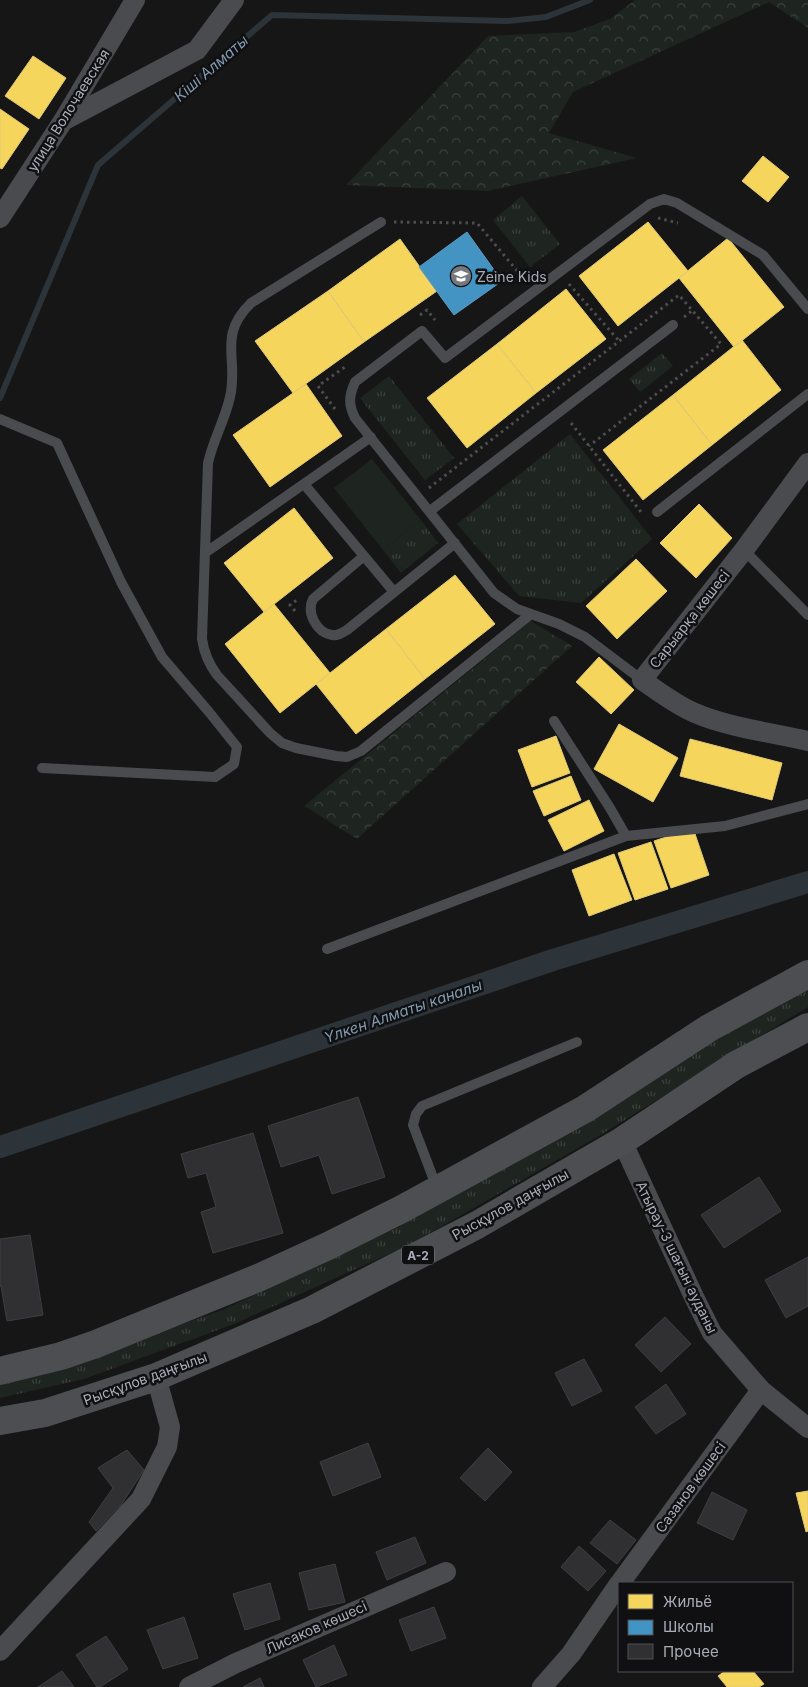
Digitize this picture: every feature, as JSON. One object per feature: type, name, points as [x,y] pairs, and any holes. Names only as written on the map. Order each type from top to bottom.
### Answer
[{"type":"main road","points":[[0,1371],[61,1356],[96,1344],[258,1278],[336,1242],[402,1209],[585,1109],[709,1028],[808,974]]},
{"type":"main road","name":"Рысқұлов даңғылы","points":[[0,1421],[45,1413],[156,1377],[312,1310],[477,1225],[622,1141],[736,1065],[808,1027]]},
{"type":"street","name":"улица Волочаевская","points":[[0,218],[63,121],[134,0]]},
{"type":"street","name":"улица Волочаевская","points":[[63,121],[197,50],[234,0]]},
{"type":"street","name":"Сарыарқа көшесі","points":[[808,463],[744,550],[642,680],[668,698],[694,712],[718,720],[808,741]]},
{"type":"street","name":"Атырау-3 шағын ауданы","points":[[622,1141],[712,1333],[761,1390],[808,1428]]},
{"type":"street","points":[[0,1651],[141,1499],[166,1447],[170,1427],[156,1377]]},
{"type":"street","name":"Сазанов көшесі","points":[[621,1582],[761,1390]]},
{"type":"street","name":"Лисаков көшесі","points":[[188,1687],[236,1662],[446,1572]]},
{"type":"street","name":"Сазанов көшесі","points":[[542,1687],[571,1654],[618,1587]]},
{"type":"lane","points":[[642,680],[578,633],[517,609],[494,593],[355,418],[349,402],[350,392],[355,382],[362,375],[422,331],[445,358],[650,204],[664,199],[677,203],[763,254],[808,309]]},
{"type":"lane","points":[[381,222],[251,303],[242,312],[236,323],[231,339],[232,381],[230,396],[208,462],[202,639],[205,654],[210,666],[270,733],[282,743],[296,748],[336,756],[347,756],[360,751],[531,614]]},
{"type":"lane","points":[[430,511],[673,325]]},
{"type":"lane","points":[[657,512],[808,394]]},
{"type":"lane","points":[[5,421],[57,443],[121,582],[162,657],[237,747],[234,764],[215,777],[42,768]]},
{"type":"lane","points":[[205,552],[371,437]]},
{"type":"lane","points":[[304,484],[394,592]]},
{"type":"lane","points":[[364,556],[313,599],[310,614],[313,620],[326,633],[331,635],[342,633],[454,543]]},
{"type":"lane","points":[[744,550],[808,615]]},
{"type":"lane","points":[[554,721],[626,836]]},
{"type":"lane","points":[[327,949],[626,836],[725,826],[808,804]]},
{"type":"lane","points":[[437,1189],[413,1125],[416,1114],[422,1106],[577,1042]]},
{"type":"path","points":[[654,217],[684,224]]},
{"type":"path","points":[[381,222],[477,223],[535,291]]},
{"type":"path","points":[[559,272],[632,356]]},
{"type":"path","points":[[427,489],[679,295],[721,344],[589,446]]},
{"type":"path","points":[[561,411],[642,513],[657,512]]},
{"type":"green space","points":[[635,0],[808,0],[808,28],[769,2],[573,92],[549,133],[637,158],[488,191],[346,185],[488,36],[574,32],[610,19]]},
{"type":"green space","points":[[522,196],[560,244],[530,267],[493,220]]},
{"type":"green space","points":[[662,353],[673,366],[640,392],[629,379]]},
{"type":"green space","points":[[389,376],[454,458],[425,480],[360,398]]},
{"type":"green space","points":[[570,434],[652,539],[581,603],[519,596],[457,524]]},
{"type":"green space","points":[[372,459],[421,520],[383,550],[334,488]]},
{"type":"green space","points":[[421,520],[438,543],[401,573],[383,550]]},
{"type":"green space","points":[[531,621],[572,646],[357,839],[304,806]]},
{"type":"green space","points":[[808,986],[808,1007],[597,1137],[411,1244],[234,1324],[84,1379],[0,1398],[0,1378],[72,1364],[225,1309],[398,1227]]},
{"type":"building: Жильё","points":[[33,56],[66,78],[39,119],[5,96]]},
{"type":"building: Жильё","points":[[0,109],[29,129],[2,169],[0,168]]},
{"type":"building: Жильё","points":[[763,156],[789,177],[768,202],[742,181]]},
{"type":"building: Жильё","points":[[648,222],[688,271],[618,326],[579,276]]},
{"type":"building: Жильё","points":[[728,238],[784,307],[734,347],[679,278]]},
{"type":"building: Жильё","points":[[400,239],[437,291],[364,342],[328,291]]},
{"type":"building: Жильё","points":[[566,289],[606,339],[536,393],[497,344]]},
{"type":"building: Жильё","points":[[328,291],[364,342],[293,393],[255,341]]},
{"type":"building: Жильё","points":[[742,340],[781,390],[712,445],[673,395]]},
{"type":"building: Жильё","points":[[497,344],[536,393],[467,448],[427,398]]},
{"type":"building: Жильё","points":[[306,384],[342,436],[270,487],[233,435]]},
{"type":"building: Жильё","points":[[673,395],[712,445],[643,500],[603,450]]},
{"type":"building: Жильё","points":[[699,504],[732,538],[696,578],[660,543]]},
{"type":"building: Жильё","points":[[294,508],[333,558],[264,612],[224,563]]},
{"type":"building: Жильё","points":[[636,559],[667,591],[617,639],[586,606]]},
{"type":"building: Жильё","points":[[455,575],[495,624],[425,679],[386,629]]},
{"type":"building: Жильё","points":[[274,604],[330,673],[280,713],[225,644]]},
{"type":"building: Жильё","points":[[386,629],[425,679],[356,734],[316,684]]},
{"type":"building: Жильё","points":[[599,657],[634,690],[611,714],[576,682]]},
{"type":"building: Жильё","points":[[619,724],[678,758],[653,802],[594,769]]},
{"type":"building: Жильё","points":[[556,736],[570,773],[532,787],[518,750]]},
{"type":"building: Жильё","points":[[690,739],[782,763],[772,800],[680,776]]},
{"type":"building: Жильё","points":[[571,776],[581,800],[544,816],[533,791]]},
{"type":"building: Жильё","points":[[589,800],[604,831],[564,851],[548,820]]},
{"type":"building: Жильё","points":[[693,828],[709,875],[671,888],[654,841]]},
{"type":"building: Жильё","points":[[651,842],[668,889],[635,900],[618,853]]},
{"type":"building: Жильё","points":[[614,854],[632,900],[589,916],[572,870]]},
{"type":"building: Жильё","points":[[808,1491],[808,1531],[806,1532],[796,1493]]},
{"type":"building: Жильё","points":[[724,1672],[754,1672],[764,1684],[759,1687],[727,1687],[718,1676]]},
{"type":"building: Школы","points":[[467,232],[502,281],[454,315],[419,267]]},
{"type":"building: Прочее","points":[[358,1097],[385,1177],[332,1194],[319,1155],[281,1167],[268,1126]]},
{"type":"building: Прочее","points":[[253,1133],[283,1233],[213,1253],[201,1212],[216,1207],[206,1173],[188,1178],[181,1154]]},
{"type":"building: Прочее","points":[[759,1177],[781,1211],[724,1248],[701,1215]]},
{"type":"building: Прочее","points":[[30,1235],[43,1315],[7,1321],[0,1287],[0,1239]]},
{"type":"building: Прочее","points":[[808,1257],[808,1306],[786,1318],[765,1280]]},
{"type":"building: Прочее","points":[[665,1317],[691,1344],[661,1372],[635,1345]]},
{"type":"building: Прочее","points":[[584,1359],[602,1391],[572,1406],[555,1373]]},
{"type":"building: Прочее","points":[[666,1384],[686,1414],[656,1434],[635,1407]]},
{"type":"building: Прочее","points":[[368,1443],[381,1477],[333,1496],[320,1462]]},
{"type":"building: Прочее","points":[[488,1448],[512,1472],[485,1501],[460,1478]]},
{"type":"building: Прочее","points":[[127,1450],[144,1470],[121,1505],[96,1531],[89,1522],[113,1488],[98,1468]]},
{"type":"building: Прочее","points":[[712,1492],[747,1510],[733,1540],[697,1523]]},
{"type":"building: Прочее","points":[[610,1520],[636,1540],[617,1564],[590,1543]]},
{"type":"building: Прочее","points":[[415,1537],[426,1563],[387,1580],[376,1552]]},
{"type":"building: Прочее","points":[[579,1546],[606,1571],[588,1591],[561,1567]]},
{"type":"building: Прочее","points":[[335,1564],[345,1602],[309,1610],[299,1573]]},
{"type":"building: Прочее","points":[[270,1583],[280,1619],[245,1630],[233,1594]]},
{"type":"building: Прочее","points":[[434,1607],[446,1638],[411,1651],[399,1620]]},
{"type":"building: Прочее","points":[[184,1617],[198,1658],[163,1669],[147,1630]]},
{"type":"building: Прочее","points":[[106,1636],[128,1669],[100,1687],[97,1687],[76,1655]]},
{"type":"building: Прочее","points":[[334,1645],[347,1675],[316,1687],[303,1660]]},
{"type":"building: Прочее","points":[[62,1671],[74,1687],[38,1687]]},
{"type":"building: Прочее","points":[[260,1678],[264,1687],[243,1687]]},
{"type":"waterway","name":"Кіші Алматы","points":[[0,398],[98,165],[272,15],[507,21],[546,17],[590,0]]},
{"type":"waterway","name":"Үлкен Алматы каналы","points":[[0,1147],[553,960],[808,882]]},
{"type":"place","name":"Zeine Kids","points":[[461,276]]}]
